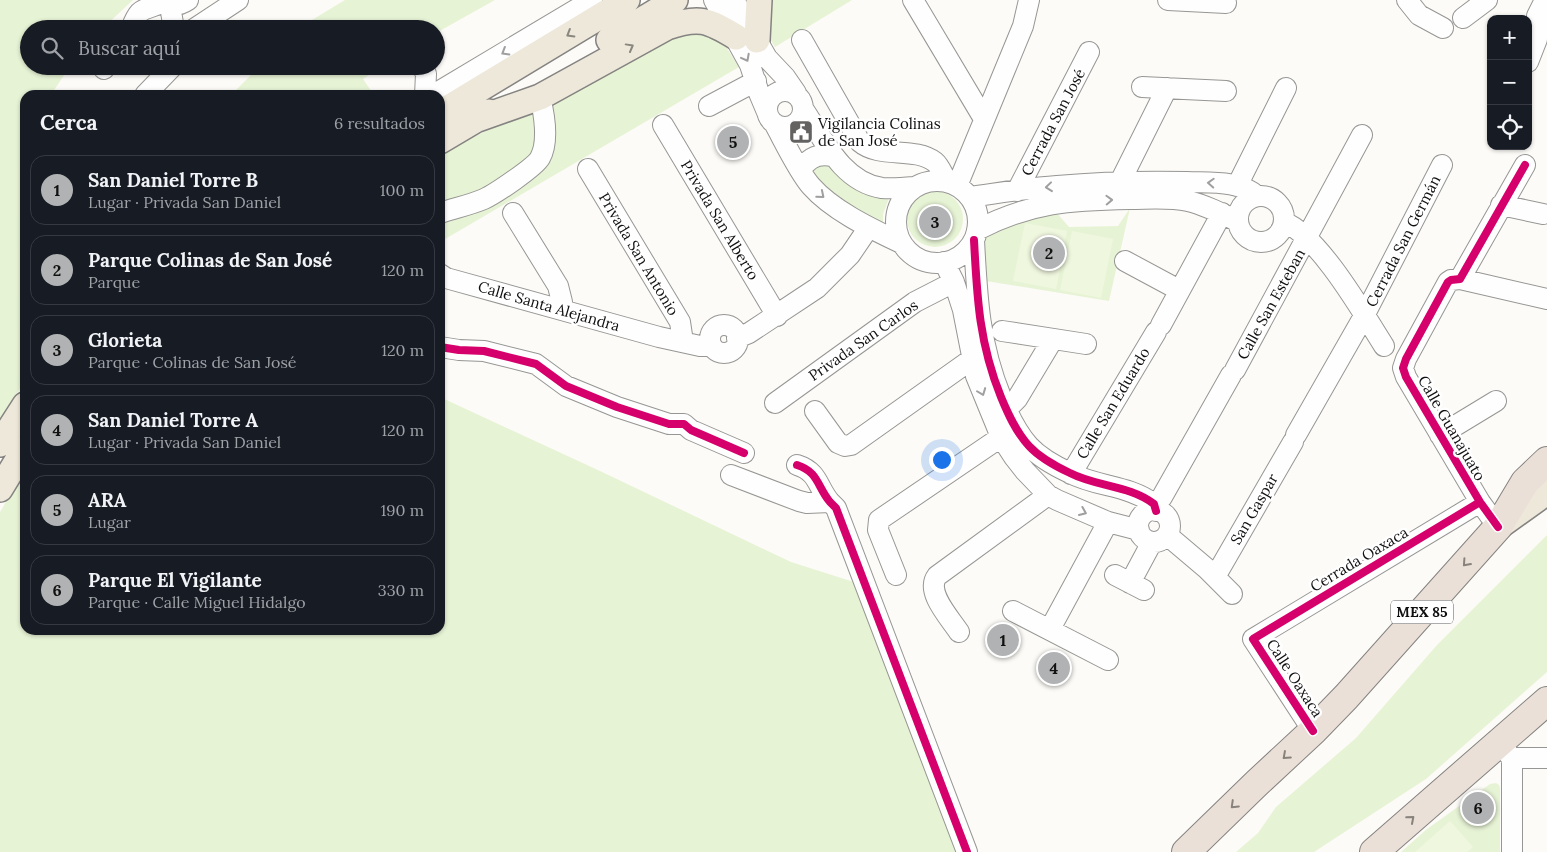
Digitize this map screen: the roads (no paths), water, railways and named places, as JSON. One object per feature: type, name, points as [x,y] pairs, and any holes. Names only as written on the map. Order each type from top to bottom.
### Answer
[{"type":"highway","points":[[1498,527],[1525,482],[1547,460]]},
{"type":"highway","name":"MEX 85","points":[[1186,852],[1313,732],[1498,527]]},
{"type":"highway","points":[[1374,852],[1510,743],[1547,702]]},
{"type":"main road","points":[[445,110],[627,0]]},
{"type":"main road","points":[[445,139],[675,0]]},
{"type":"main road","points":[[475,120],[540,96],[666,26],[694,20],[715,24],[746,38],[759,0]]},
{"type":"main road","points":[[0,444],[20,413]]},
{"type":"main road","points":[[0,489],[20,456]]},
{"type":"main road","name":"MEX 85","points":[[1498,527],[1547,492]]},
{"type":"main road","points":[[1510,743],[1547,713]]},
{"type":"main road","points":[[1200,852],[1211,828]]},
{"type":"street","points":[[208,20],[238,0]]},
{"type":"street","points":[[441,90],[592,0]]},
{"type":"street","points":[[714,0],[746,38],[785,77],[835,156],[846,170],[870,185],[914,188]]},
{"type":"street","points":[[734,0],[746,38],[750,65],[758,93],[770,118],[811,186],[834,206],[901,243],[920,259],[944,262],[961,255],[976,235],[994,221],[1022,210],[1042,205],[1086,200],[1175,199],[1203,205],[1230,217],[1243,235],[1249,240],[1256,242],[1271,240],[1278,236],[1284,222],[1283,210],[1275,200],[1263,196],[1249,199],[1238,212],[1230,217]]},
{"type":"street","points":[[913,0],[984,120]]},
{"type":"street","points":[[1168,0],[1226,3]]},
{"type":"street","points":[[1407,0],[1419,15],[1443,28]]},
{"type":"street","points":[[1463,18],[1487,0]]},
{"type":"street","points":[[1529,60],[1537,39],[1536,16],[1545,0]]},
{"type":"street","points":[[135,20],[141,10],[172,2],[173,20]]},
{"type":"street","points":[[958,188],[1017,39],[1023,5]]},
{"type":"street","points":[[802,40],[860,142],[870,148],[927,157],[936,162],[975,206],[978,216],[972,359],[976,376],[1002,437],[1025,471],[1043,490],[1108,522],[1152,536],[1215,577],[1232,594]]},
{"type":"street","name":"Cerrada San José","points":[[1016,191],[1089,52]]},
{"type":"street","points":[[150,90],[164,75]]},
{"type":"street","points":[[424,75],[425,90]]},
{"type":"street","points":[[432,75],[442,81],[453,83]]},
{"type":"street","points":[[709,106],[756,81]]},
{"type":"street","points":[[1142,87],[1226,91]]},
{"type":"street","points":[[1120,182],[1167,88]]},
{"type":"street","points":[[1236,186],[1286,88]]},
{"type":"street","points":[[789,90],[800,101],[798,122],[793,126],[780,126],[770,118],[767,105],[775,93],[789,90]]},
{"type":"street","points":[[445,211],[486,198],[521,175],[538,161],[542,152],[545,132],[540,96]]},
{"type":"street","name":"Privada San Alberto","points":[[662,125],[777,316]]},
{"type":"street","name":"Calle San Esteban","points":[[1152,536],[1139,520],[1146,512],[1155,507],[1162,497],[1233,372],[1362,135]]},
{"type":"street","points":[[801,170],[804,164],[815,156],[828,154],[835,156]]},
{"type":"street","name":"Calle Guanajuato","points":[[1498,527],[1480,502],[1406,377],[1403,368],[1448,282],[1460,279],[1524,165]]},
{"type":"street","name":"Cerrada San Germán","points":[[1364,316],[1442,166]]},
{"type":"street","name":"Privada San Antonio","points":[[588,169],[680,322],[683,342]]},
{"type":"street","points":[[901,243],[897,232],[896,219],[898,207],[904,196],[914,188],[924,182],[935,180],[958,188],[1016,191],[1056,186],[1120,182],[1199,183],[1236,186],[1253,192],[1257,196]]},
{"type":"street","points":[[1501,205],[1543,214]]},
{"type":"street","points":[[513,212],[558,286],[562,310]]},
{"type":"street","name":"Calle San Eduardo","points":[[1071,474],[1158,329],[1179,290],[1230,217]]},
{"type":"street","points":[[1284,222],[1300,230],[1332,268],[1384,346]]},
{"type":"street","points":[[777,316],[817,288],[836,270],[850,255],[869,227]]},
{"type":"street","points":[[1125,261],[1179,290]]},
{"type":"street","points":[[944,262],[954,282],[963,310],[974,326],[1006,410],[1029,446],[1053,464],[1084,480],[1137,493],[1165,515],[1168,520],[1170,525],[1152,536],[1130,583]]},
{"type":"street","name":"Calle Santa Alejandra","points":[[445,277],[659,337],[700,346],[712,346],[718,351],[730,352],[736,346],[738,338],[777,316]]},
{"type":"street","points":[[1460,279],[1547,300]]},
{"type":"street","name":"Privada San Carlos","points":[[775,403],[915,302],[954,282]]},
{"type":"street","name":"San Gaspar","points":[[1215,577],[1364,316]]},
{"type":"street","points":[[1002,330],[1086,344]]},
{"type":"street","points":[[1006,410],[1017,399],[1053,339]]},
{"type":"street","points":[[445,348],[484,352],[536,364],[566,386],[617,407],[669,424],[684,424],[691,430],[744,453]]},
{"type":"street","points":[[815,411],[838,444],[851,445],[972,359]]},
{"type":"street","points":[[1440,435],[1496,401]]},
{"type":"street","points":[[896,575],[878,530],[879,520],[882,516],[1002,437]]},
{"type":"street","points":[[959,632],[934,594],[934,580],[1043,490],[1053,464]]},
{"type":"street","points":[[797,466],[805,468],[816,477],[830,502],[836,508],[967,852]]},
{"type":"street","points":[[731,475],[799,501],[807,503],[830,502]]},
{"type":"street","name":"Cerrada Oaxaca","points":[[1253,639],[1480,502]]},
{"type":"street","points":[[1050,629],[1108,522]]},
{"type":"street","points":[[1014,611],[1108,660]]},
{"type":"street","name":"Calle Oaxaca","points":[[1253,639],[1313,732]]},
{"type":"street","points":[[1512,852],[1510,743],[1547,758]]},
{"type":"place","name":"Vigilancia Colinas de San José","points":[[801,132]]},
{"type":"place","name":"ARA","points":[[733,142]]},
{"type":"place","name":"Glorieta","points":[[935,222]]},
{"type":"place","name":"Parque Colinas de San José","points":[[1049,253]]},
{"type":"place","name":"San Daniel Torre B","points":[[1003,640]]},
{"type":"place","name":"San Daniel Torre A","points":[[1054,668]]},
{"type":"place","name":"Parque El Vigilante","points":[[1478,808]]}]
